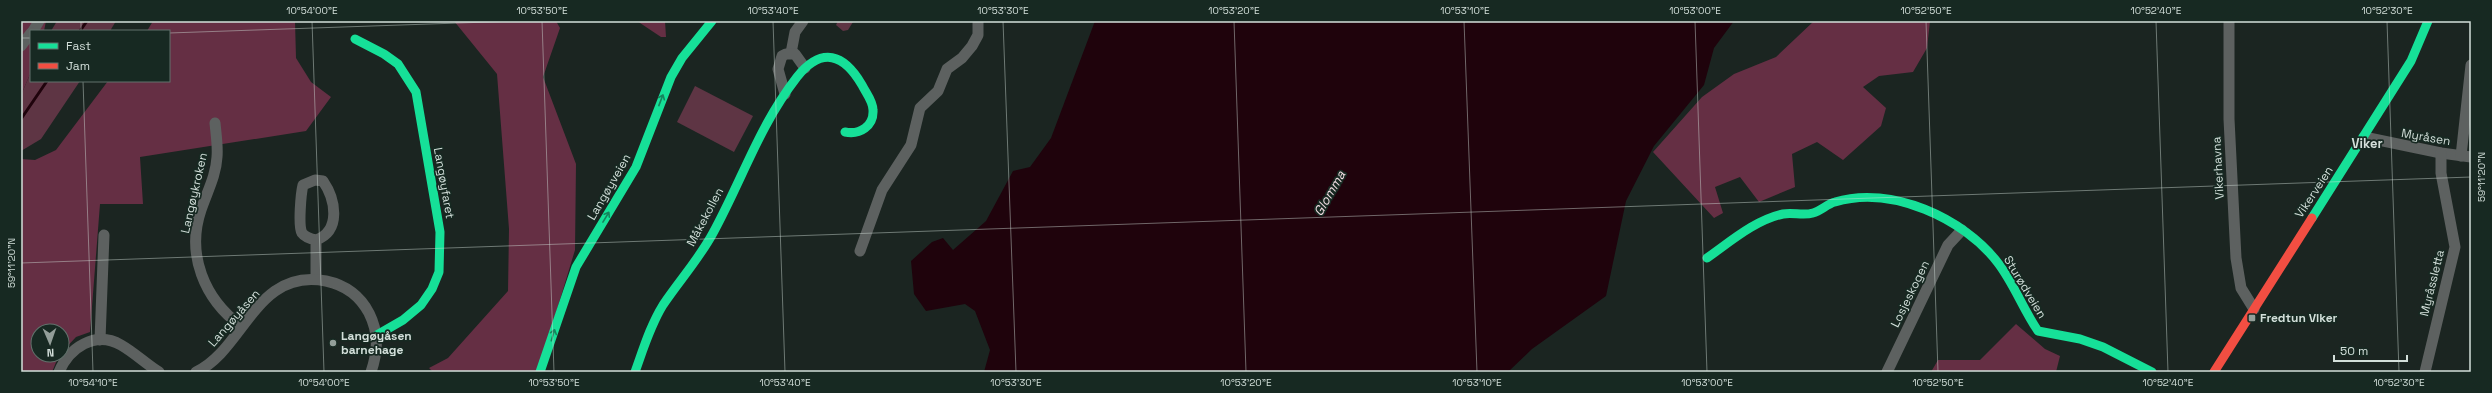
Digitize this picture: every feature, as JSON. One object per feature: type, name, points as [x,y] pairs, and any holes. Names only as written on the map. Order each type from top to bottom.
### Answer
[{"type":"street","points":[[33,30],[39,21]]},
{"type":"street","points":[[791,53],[794,32],[803,21]]},
{"type":"street","points":[[860,251],[882,190],[911,145],[920,108],[938,91],[947,69],[962,58],[972,46],[978,35],[978,21]]},
{"type":"street","name":"Vikerhavna","points":[[2229,21],[2228,119],[2236,258],[2241,288],[2254,309]]},
{"type":"street","name":"Vikerveien","points":[[2214,372],[2411,61],[2428,21]]},
{"type":"street","name":"Langøyveien","points":[[540,372],[576,267],[636,168],[671,77],[682,58],[710,24]]},
{"type":"street","points":[[21,46],[30,35]]},
{"type":"street","name":"Langøyfaret","points":[[355,39],[396,60],[409,77],[416,92],[442,240],[440,266],[428,294],[402,320],[377,335]]},
{"type":"street","points":[[791,53],[799,58],[804,68]]},
{"type":"street","points":[[785,94],[778,64],[782,56],[791,53]]},
{"type":"street","name":"Måkekollen","points":[[635,372],[646,342],[663,307],[707,245],[754,144],[785,94],[804,68],[822,57],[835,57],[846,63],[856,76],[872,104],[872,118],[868,127],[857,134],[845,132]]},
{"type":"street","name":"Myråsen","points":[[2364,137],[2441,153],[2466,156],[2471,65]]},
{"type":"street","name":"Langøykroken","points":[[215,123],[217,156],[212,180],[199,216],[196,248],[198,266],[206,286],[226,315],[241,326]]},
{"type":"street","name":"Myråssletta","points":[[2425,372],[2455,247],[2441,173],[2441,153]]},
{"type":"street","points":[[315,180],[323,181],[329,190],[333,218],[333,227],[326,236],[316,240],[309,239],[302,233],[301,225],[303,185],[315,180]]},
{"type":"street","name":"Sturødveien","points":[[1707,258],[1768,220],[1785,214],[1815,213],[1836,202],[1854,200],[1888,201],[1937,216],[1962,230],[1991,255],[2009,280],[2028,317],[2038,331],[2080,339],[2103,347],[2152,372]]},
{"type":"street","name":"Losjeskogen","points":[[1887,372],[1948,245],[1962,230]]},
{"type":"street","points":[[100,340],[104,235]]},
{"type":"street","points":[[316,240],[316,279]]},
{"type":"street","name":"Langøyåsen","points":[[196,372],[214,360],[241,326],[265,300],[280,288],[297,281],[316,279],[339,285],[353,294],[368,311],[377,335],[377,353],[371,372]]},
{"type":"street","points":[[59,372],[69,354],[80,344],[100,340],[120,344],[159,372]]},
{"type":"shaded area","points":[[21,21],[46,21],[44,30],[30,30],[30,74],[21,95]]},
{"type":"shaded area","points":[[57,21],[116,21],[111,30],[52,30]]},
{"type":"shaded area","points":[[153,21],[295,21],[296,58],[311,82],[331,97],[306,131],[140,157],[143,204],[100,204],[90,332],[76,337],[70,343],[70,323],[30,323],[30,363],[56,363],[52,372],[21,372],[21,159],[35,160],[56,150],[107,82],[170,82],[170,30],[148,30]]},
{"type":"shaded area","points":[[454,21],[556,21],[560,28],[543,77],[576,164],[575,250],[538,372],[433,372],[429,368],[448,358],[508,291],[509,229],[497,74]]},
{"type":"shaded area","points":[[637,21],[665,21],[666,37],[661,37]]},
{"type":"shaded area","points":[[838,21],[853,22],[848,30],[843,31],[836,25]]},
{"type":"shaded area","points":[[1814,21],[1930,21],[1927,48],[1913,72],[1879,76],[1863,87],[1886,108],[1881,126],[1843,160],[1817,142],[1792,154],[1795,187],[1759,202],[1740,177],[1715,187],[1723,213],[1714,218],[1653,152],[1702,97],[1734,74],[1776,57]]},
{"type":"shaded area","points":[[30,74],[30,82],[79,82],[41,139],[21,151],[21,95]]},
{"type":"shaded area","points":[[695,86],[753,116],[734,152],[677,122]]},
{"type":"shaded area","points":[[2016,324],[2045,349],[2060,356],[2056,372],[1931,372],[1938,360],[1980,360]]},
{"type":"water","name":"Glomma","points":[[1095,21],[1734,21],[1714,48],[1704,85],[1654,146],[1626,201],[1606,296],[1532,349],[1508,372],[984,372],[990,350],[975,311],[965,304],[926,311],[914,294],[911,261],[932,242],[943,238],[953,250],[986,221],[1013,171],[1030,167],[1051,138]]},
{"type":"waterway","points":[[81,30],[87,21]]},
{"type":"waterway","points":[[21,119],[46,82]]},
{"type":"traffic: fast","points":[[540,372],[576,267],[636,167],[671,77],[682,58],[712,21]]},
{"type":"traffic: fast","points":[[2312,218],[2411,61],[2428,21]]},
{"type":"traffic: fast","points":[[355,39],[384,54],[398,64],[416,92],[440,232],[439,272],[432,289],[421,305],[403,320],[377,335]]},
{"type":"traffic: fast","points":[[635,372],[658,313],[702,252],[713,233],[761,134],[797,77],[806,67],[815,61],[824,58],[832,58],[848,66],[855,74],[872,103],[873,116],[869,125],[861,131],[851,133],[845,132]]},
{"type":"traffic: fast","points":[[1707,258],[1753,226],[1783,214],[1813,213],[1832,203],[1857,198],[1879,198],[1902,202],[1925,209],[1946,219],[1966,232],[1984,247],[2004,271],[2038,331],[2080,339],[2103,347],[2152,372]]},
{"type":"traffic: jam","points":[[2214,372],[2312,218]]},
{"type":"place","name":"Fredtun Viker","points":[[2252,318]]},
{"type":"place","name":"Langøyåsen barnehage","points":[[333,343]]},
{"type":"district","name":"Viker","points":[[2367,143]]}]
